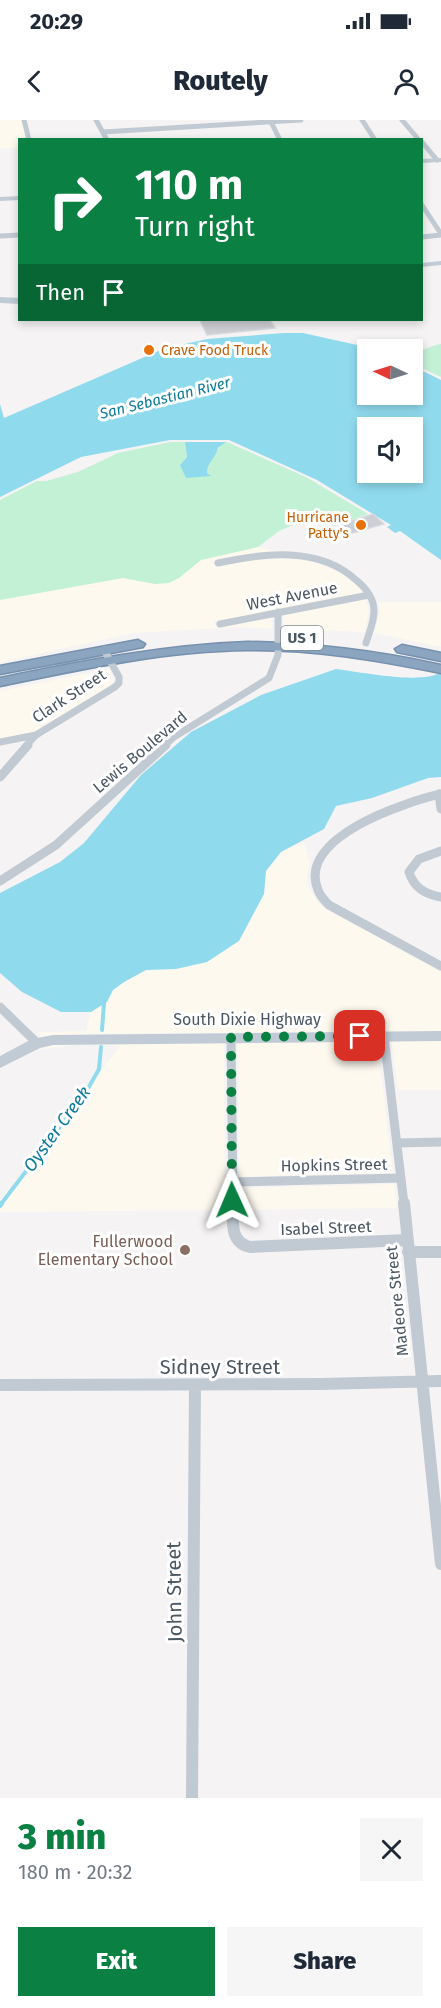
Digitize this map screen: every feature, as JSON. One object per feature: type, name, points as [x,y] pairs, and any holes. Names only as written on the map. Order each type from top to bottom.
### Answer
[{"type":"highway","name":"US 1","points":[[278,642],[362,654],[441,669]]},
{"type":"highway","name":"US 1","points":[[0,670],[107,655],[278,642],[366,644],[441,657]]},
{"type":"highway","name":"US 1","points":[[0,682],[107,655]]},
{"type":"main road","points":[[423,161],[439,160]]},
{"type":"main road","points":[[0,199],[18,198]]},
{"type":"main road","points":[[423,265],[441,263]]},
{"type":"main road","points":[[0,300],[18,302]]},
{"type":"main road","name":"South Dixie Highway","points":[[0,1063],[37,1043],[53,1040],[441,1036]]},
{"type":"street","points":[[24,120],[28,138]]},
{"type":"street","points":[[96,120],[106,138]]},
{"type":"street","points":[[103,132],[301,120]]},
{"type":"street","points":[[362,120],[374,138]]},
{"type":"street","points":[[402,120],[417,138]]},
{"type":"street","points":[[271,121],[279,138]]},
{"type":"street","points":[[423,144],[439,160]]},
{"type":"street","points":[[423,207],[441,234],[423,237]]},
{"type":"street","points":[[0,236],[18,235]]},
{"type":"street","points":[[218,563],[271,554],[314,557],[346,572],[363,585],[374,612],[366,644]]},
{"type":"street","name":"West Avenue","points":[[220,624],[369,595]]},
{"type":"street","name":"Lewis Boulevard","points":[[0,880],[36,859],[65,838],[174,737],[269,678],[274,672],[278,642],[278,612]]},
{"type":"street","name":"Clark Street","points":[[0,742],[36,735],[119,683],[119,676],[107,655]]},
{"type":"street","points":[[0,777],[36,735]]},
{"type":"street","points":[[441,809],[440,794],[399,806],[368,820],[333,846],[318,861],[313,876],[317,891],[329,905],[441,966]]},
{"type":"street","points":[[441,851],[419,859],[410,872],[415,886],[427,894],[441,897]]},
{"type":"street","points":[[0,1007],[37,1043]]},
{"type":"street","name":"Madeore Street","points":[[384,1036],[441,1564]]},
{"type":"street","name":"Isabel Street","points":[[231,1037],[233,1234],[242,1245],[407,1240]]},
{"type":"street","points":[[397,1143],[441,1142]]},
{"type":"street","name":"Hopkins Street","points":[[231,1182],[401,1178]]},
{"type":"street","points":[[408,1252],[441,1252]]},
{"type":"street","name":"Sidney Street","points":[[0,1385],[441,1381]]},
{"type":"street","name":"John Street","points":[[192,1798],[195,1385]]},
{"type":"shaded area","points":[[0,120],[21,120],[26,138],[18,138],[18,148],[0,149]]},
{"type":"shaded area","points":[[258,547],[276,551],[247,554],[211,562],[216,566],[271,556],[305,558],[342,573],[363,593],[213,622],[218,627],[272,616],[272,629],[236,627],[134,633],[0,662],[0,600],[123,578],[155,584],[169,583],[201,560]]},
{"type":"shaded area","points":[[365,599],[369,612],[364,632],[284,629],[283,614]]},
{"type":"shaded area","points":[[378,602],[441,602],[441,647],[374,633],[380,613]]},
{"type":"shaded area","points":[[109,669],[114,680],[110,685],[32,733],[0,739],[0,691]]},
{"type":"shaded area","points":[[304,842],[310,863],[307,876],[308,886],[318,903],[441,972],[441,1031],[90,1034],[41,1037],[37,1032],[86,1031],[91,1012],[107,1002],[113,990],[124,982],[146,970],[176,969],[264,894],[266,871],[281,852]]},
{"type":"shaded area","points":[[377,1041],[393,1173],[239,1177],[238,1042]]},
{"type":"shaded area","points":[[391,1041],[441,1041],[441,1090],[398,1090]]},
{"type":"shaded area","points":[[224,1042],[225,1210],[0,1212],[0,1201],[120,1046],[83,1044],[34,1050],[54,1045],[90,1043]]},
{"type":"shaded area","points":[[394,1184],[397,1208],[240,1210],[239,1188]]},
{"type":"green space","points":[[441,344],[441,377],[423,369],[423,349]]},
{"type":"green space","points":[[170,442],[185,442],[187,457],[180,465],[210,475],[207,473],[208,469],[217,450],[227,442],[306,477],[368,514],[335,526],[315,521],[298,523],[279,531],[258,547],[201,560],[169,583],[155,584],[123,578],[0,600],[0,500],[37,481],[46,481],[78,472],[118,453]]},
{"type":"water","name":"San Sebastian River","points":[[284,333],[303,333],[357,345],[357,405],[423,405],[423,371],[441,380],[441,560],[400,531],[395,533],[387,527],[391,525],[317,480],[229,440],[170,440],[81,457],[0,497],[0,404],[4,418],[163,349],[207,339]]},
{"type":"water","points":[[185,442],[226,442],[218,448],[208,466],[207,473],[211,476],[186,478],[180,465],[187,457]]},
{"type":"water","points":[[336,669],[406,678],[432,676],[441,672],[441,777],[428,778],[372,798],[336,806],[324,829],[281,852],[266,871],[264,894],[239,941],[207,962],[176,969],[146,970],[113,990],[107,1002],[91,1012],[61,1012],[22,992],[0,973],[0,893],[60,862],[84,843],[141,775],[191,732],[261,695]]},
{"type":"building","points":[[200,321],[271,321],[275,328],[207,335]]},
{"type":"building","name":"Hurricane Patty's","points":[[373,514],[384,524],[349,534],[339,525]]},
{"type":"waterway","name":"Oyster Creek","points":[[102,1030],[104,1003]]},
{"type":"waterway","name":"Oyster Creek","points":[[1,1204],[85,1094],[99,1069],[101,1047]]},
{"type":"place","name":"Crave Food Truck","points":[[149,350]]},
{"type":"place","name":"Hurricane Patty's","points":[[361,525]]},
{"type":"place","name":"Fullerwood Elementary School","points":[[185,1250]]},
{"type":"route","points":[[232,1200],[231,1037],[360,1036]]}]
